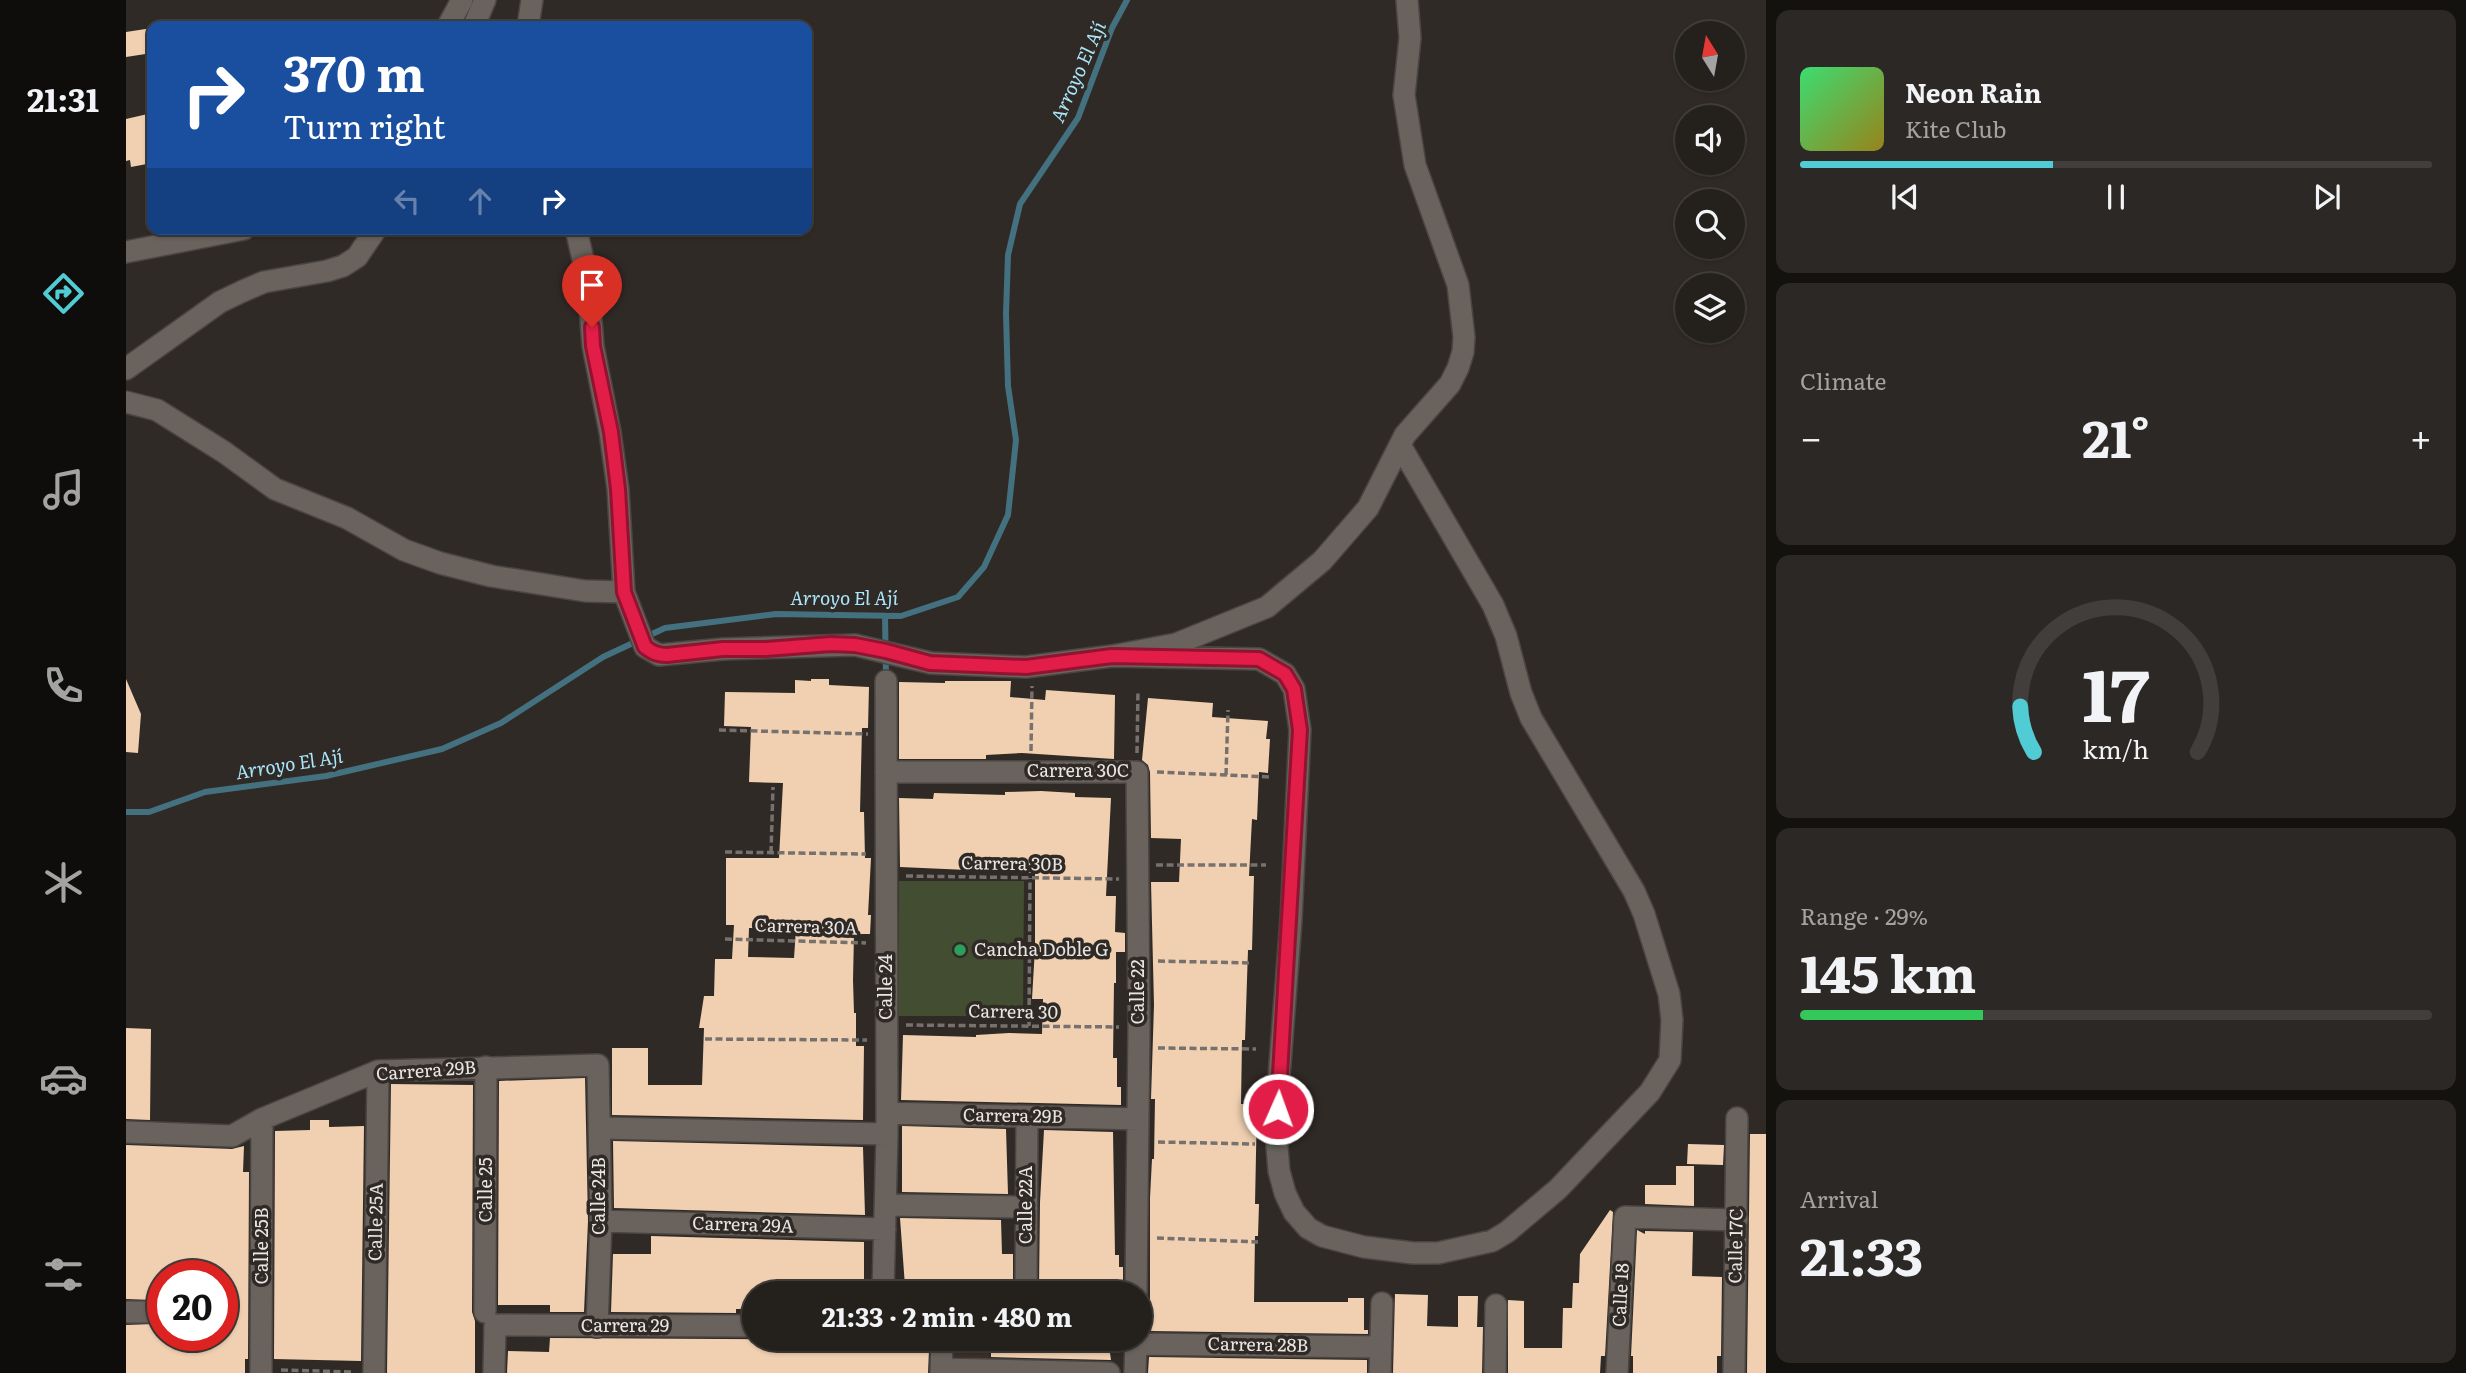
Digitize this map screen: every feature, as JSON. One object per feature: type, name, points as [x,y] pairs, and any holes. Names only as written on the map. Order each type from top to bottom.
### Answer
[{"type":"street","points":[[451,21],[462,0]]},
{"type":"street","points":[[476,21],[485,0]]},
{"type":"street","points":[[529,21],[532,0]]},
{"type":"street","points":[[577,235],[588,281],[593,346],[611,432],[618,489],[624,592],[645,647],[659,655],[723,649],[855,645],[930,663],[1026,667],[1112,656],[1176,644],[1267,607],[1322,561],[1368,508],[1409,429],[1450,384],[1458,368],[1464,337],[1458,285],[1415,165],[1404,95],[1410,38],[1407,0]]},
{"type":"street","points":[[126,252],[213,235]]},
{"type":"street","points":[[126,369],[220,302],[264,282],[327,271],[343,265],[357,257],[372,235]]},
{"type":"street","points":[[126,402],[157,410],[224,452],[275,489],[347,518],[404,550],[440,563],[491,576],[585,591],[624,592]]},
{"type":"street","points":[[1112,656],[1259,659],[1285,674],[1294,689],[1300,730],[1291,919],[1278,1090],[1277,1147],[1279,1171],[1294,1212],[1308,1228],[1322,1236],[1364,1247],[1413,1253],[1438,1253],[1472,1247],[1492,1241],[1507,1232],[1558,1189],[1650,1091],[1670,1060],[1673,1040],[1669,993],[1634,891],[1531,718],[1521,693],[1506,636],[1493,605],[1400,445]]},
{"type":"street","name":"Calle 24","points":[[883,1281],[887,1124],[886,681]]},
{"type":"street","name":"Carrera 30C","points":[[886,772],[1137,772]]},
{"type":"street","name":"Calle 22","points":[[1136,1281],[1139,1119],[1137,772]]},
{"type":"street","name":"Carrera 29B","points":[[262,1119],[377,1071],[598,1065]]},
{"type":"street","name":"Calle 24B","points":[[597,1327],[601,1221],[598,1065]]},
{"type":"street","name":"Calle 25","points":[[486,1067],[490,1318],[494,1373]]},
{"type":"street","name":"Calle 25A","points":[[374,1373],[377,1071]]},
{"type":"street","name":"Carrera 29B","points":[[599,1128],[887,1124],[1027,1117],[1139,1119]]},
{"type":"street","name":"Calle 22A","points":[[1026,1281],[1027,1117]]},
{"type":"street","name":"Calle 17C","points":[[1734,1373],[1737,1118]]},
{"type":"street","points":[[126,1132],[232,1136],[262,1119]]},
{"type":"street","name":"Calle 25B","points":[[261,1371],[262,1119]]},
{"type":"street","points":[[886,1205],[1026,1207]]},
{"type":"street","name":"Calle 18","points":[[1617,1373],[1625,1217],[1737,1220]]},
{"type":"street","name":"Carrera 29A","points":[[601,1221],[885,1229]]},
{"type":"street","points":[[1380,1373],[1382,1303]]},
{"type":"street","points":[[1495,1373],[1496,1305]]},
{"type":"street","points":[[126,1312],[147,1312]]},
{"type":"street","name":"Carrera 29","points":[[490,1318],[597,1327],[742,1326]]},
{"type":"street","name":"Carrera 28B","points":[[1152,1341],[1380,1347]]},
{"type":"street","points":[[942,1351],[941,1371],[1110,1373]]},
{"type":"street","points":[[1135,1373],[1136,1351]]},
{"type":"path","points":[[1031,771],[1032,680]]},
{"type":"path","points":[[1137,772],[1138,690]]},
{"type":"path","points":[[1226,775],[1228,710]]},
{"type":"path","points":[[719,730],[885,734]]},
{"type":"path","name":"Carrera 30C","points":[[1137,772],[1271,777]]},
{"type":"path","points":[[771,853],[773,787]]},
{"type":"path","name":"Carrera 30B","points":[[725,852],[771,853],[1030,878],[1265,865]]},
{"type":"path","points":[[1029,1026],[1030,878]]},
{"type":"path","name":"Carrera 30A","points":[[725,939],[886,944]]},
{"type":"path","points":[[1138,960],[1250,963]]},
{"type":"path","name":"Carrera 30","points":[[705,1039],[1029,1026],[1256,1049]]},
{"type":"path","points":[[1138,1141],[1255,1144]]},
{"type":"path","points":[[1137,1237],[1258,1242]]},
{"type":"path","points":[[261,1371],[374,1373]]},
{"type":"shaded area","points":[[949,1351],[989,1351],[989,1364],[948,1365]]},
{"type":"green space","points":[[899,881],[1024,881],[1023,1016],[898,1016]]},
{"type":"building","points":[[147,29],[147,54],[126,57],[126,32]]},
{"type":"building","points":[[147,114],[147,164],[131,167],[130,160],[126,161],[126,119]]},
{"type":"building","points":[[126,679],[141,714],[138,753],[126,752]]},
{"type":"building","points":[[829,679],[829,685],[869,687],[868,728],[862,728],[860,812],[864,812],[865,858],[871,858],[868,915],[871,915],[870,934],[854,934],[853,980],[856,1046],[864,1046],[863,1120],[612,1115],[612,1048],[648,1048],[648,1085],[702,1085],[704,1028],[699,1028],[704,996],[714,996],[715,959],[732,959],[734,925],[726,925],[726,858],[779,858],[783,783],[749,782],[751,727],[724,726],[725,692],[795,693],[795,680]],"holes":[[[749,928],[796,929],[794,958],[748,957]]]},
{"type":"building","points":[[1011,681],[1010,697],[1045,700],[1046,690],[1115,695],[1114,759],[1022,753],[986,755],[986,759],[899,759],[899,682]]},
{"type":"building","points":[[1148,698],[1213,703],[1212,717],[1268,721],[1268,773],[1259,772],[1257,820],[1252,819],[1249,876],[1254,876],[1252,950],[1248,950],[1245,1040],[1242,1040],[1241,1104],[1257,1104],[1255,1204],[1259,1204],[1258,1236],[1255,1236],[1254,1302],[1348,1302],[1348,1298],[1364,1298],[1364,1330],[1368,1330],[1368,1334],[1152,1331],[1150,1198],[1155,1099],[1151,1099],[1154,1005],[1151,882],[1179,882],[1181,839],[1151,838],[1150,772],[1148,765],[1142,760]]},
{"type":"building","points":[[1005,792],[1075,793],[1075,797],[1111,798],[1106,896],[1116,896],[1115,932],[1125,933],[1125,952],[1116,952],[1114,983],[1113,1058],[1117,1058],[1117,1087],[1121,1087],[1121,1105],[901,1100],[903,1035],[976,1037],[1009,1033],[1042,1034],[1043,999],[1032,999],[1035,873],[900,867],[899,798],[933,799],[934,793],[1005,795]]},
{"type":"building","points":[[126,1028],[151,1029],[150,1120],[126,1119]]},
{"type":"building","points":[[585,1078],[588,1221],[584,1312],[550,1312],[550,1305],[498,1305],[499,1081]]},
{"type":"building","points":[[391,1084],[473,1085],[472,1312],[475,1321],[475,1373],[387,1373]]},
{"type":"building","points":[[310,1120],[329,1120],[329,1127],[364,1126],[361,1361],[274,1359],[275,1131],[310,1130]]},
{"type":"building","points":[[902,1126],[1006,1129],[1008,1194],[902,1192]]},
{"type":"building","points":[[1044,1130],[1113,1132],[1115,1255],[1119,1255],[1119,1267],[1123,1267],[1123,1281],[1039,1281]]},
{"type":"building","points":[[1750,1134],[1766,1134],[1766,1373],[1747,1373]]},
{"type":"building","points":[[613,1141],[863,1147],[865,1215],[614,1208]]},
{"type":"building","points":[[1688,1144],[1724,1145],[1723,1165],[1687,1164]]},
{"type":"building","points":[[126,1145],[232,1149],[244,1146],[243,1172],[249,1172],[248,1359],[245,1359],[245,1373],[126,1373],[126,1325],[147,1324],[147,1351],[238,1351],[238,1260],[147,1260],[147,1300],[126,1299]]},
{"type":"building","points":[[1676,1166],[1694,1166],[1694,1206],[1645,1204],[1645,1185],[1676,1185]]},
{"type":"building","points":[[1610,1210],[1613,1212],[1605,1356],[1601,1356],[1600,1373],[1508,1373],[1508,1300],[1524,1301],[1524,1348],[1562,1348],[1563,1308],[1572,1308],[1573,1283],[1579,1283],[1580,1254]]},
{"type":"building","points":[[900,1218],[1001,1220],[1002,1254],[1013,1254],[1013,1281],[905,1281]]},
{"type":"building","points":[[1637,1230],[1645,1234],[1645,1231],[1693,1232],[1692,1276],[1722,1277],[1721,1356],[1717,1356],[1717,1373],[1633,1373],[1631,1356]]},
{"type":"building","points":[[651,1236],[864,1242],[864,1281],[742,1281],[742,1309],[736,1309],[736,1313],[611,1312],[613,1254],[651,1254]]},
{"type":"building","points":[[1395,1294],[1428,1295],[1427,1326],[1458,1327],[1458,1296],[1478,1296],[1477,1327],[1483,1327],[1482,1373],[1393,1373]]},
{"type":"building","points":[[550,1338],[742,1339],[742,1351],[929,1351],[928,1373],[507,1373],[508,1351],[549,1352]]},
{"type":"building","points":[[991,1351],[1110,1351],[1111,1360],[991,1357]]},
{"type":"building","points":[[1149,1357],[1367,1360],[1367,1373],[1148,1373]]},
{"type":"waterway","name":"Arroyo El Ají","points":[[126,812],[149,812],[205,792],[326,776],[442,749],[501,723],[603,657],[665,628],[776,614],[901,616],[958,597],[984,567],[1008,515],[1016,440],[1008,386],[1008,255],[1020,204],[1078,118],[1112,28],[1127,0]]},
{"type":"waterway","points":[[885,616],[886,676]]},
{"type":"place","name":"Cancha Doble G","points":[[960,950]]},
{"type":"route","points":[[592,327],[593,346],[611,432],[618,489],[624,592],[645,647],[652,652],[667,655],[723,649],[831,644],[855,645],[930,663],[1026,667],[1112,656],[1259,659],[1285,674],[1294,689],[1300,730],[1278,1109]]}]
